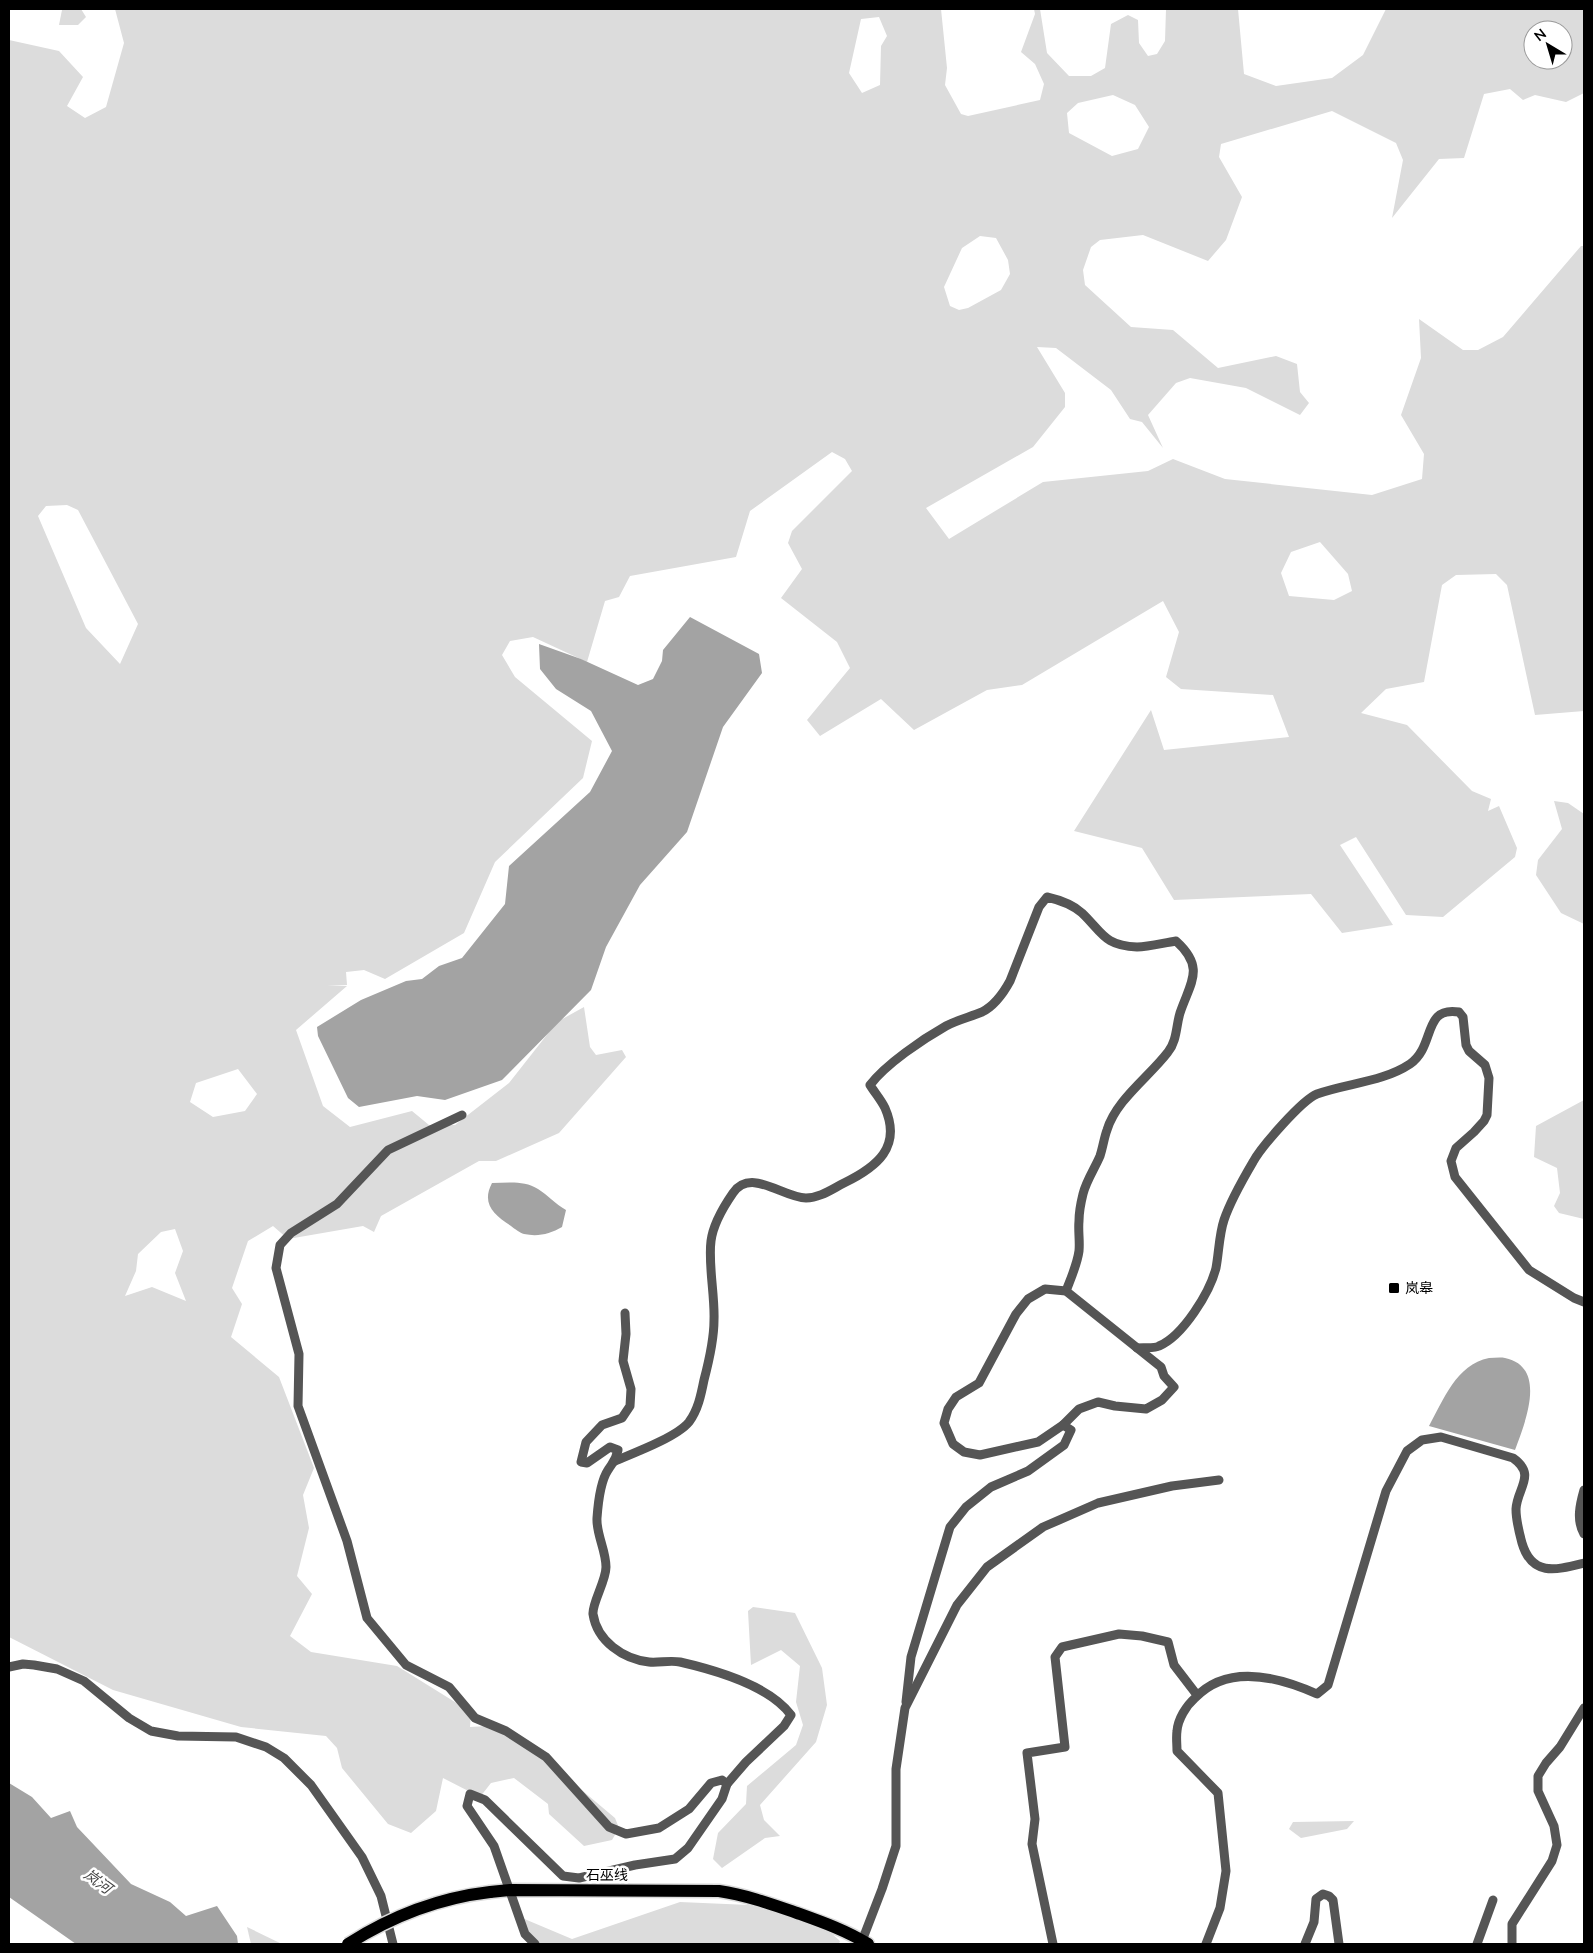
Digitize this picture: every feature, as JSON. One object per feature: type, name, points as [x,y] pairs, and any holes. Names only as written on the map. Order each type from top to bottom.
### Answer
[{"type":"highway","name":"石巫线","points":[[348,1944],[390,1920],[424,1906],[457,1897],[510,1890],[691,1890],[726,1892],[751,1897],[840,1928],[865,1943]]},
{"type":"street","points":[[535,1944],[526,1934],[494,1846],[467,1806],[470,1794],[485,1800],[563,1876],[579,1878],[635,1865],[674,1859],[688,1848],[722,1798],[727,1784],[746,1762],[784,1726],[791,1715],[783,1704],[737,1678],[678,1662],[648,1662],[624,1655],[600,1637],[593,1612],[604,1578],[606,1565],[597,1519],[607,1470],[615,1461],[674,1434],[688,1423],[698,1406],[710,1354],[714,1321],[711,1240],[720,1214],[734,1191],[745,1183],[758,1182],[794,1197],[807,1198],[820,1195],[858,1177],[880,1160],[888,1148],[891,1136],[885,1108],[870,1085],[878,1074],[926,1039],[948,1025],[984,1011],[1004,992],[1039,907],[1047,897],[1061,900],[1072,906],[1083,914],[1101,936],[1112,942],[1137,947],[1176,941],[1186,950],[1192,962],[1193,975],[1191,988],[1180,1013],[1175,1040],[1169,1052],[1131,1093],[1113,1116],[1107,1128],[1100,1154],[1083,1192],[1079,1220],[1077,1263],[1066,1291]]},
{"type":"street","points":[[1137,1348],[1159,1346],[1176,1334],[1195,1313],[1208,1290],[1215,1270],[1227,1213],[1254,1160],[1277,1131],[1314,1095],[1354,1083],[1383,1077],[1410,1064],[1425,1047],[1434,1019],[1439,1014],[1452,1011],[1459,1012],[1463,1017],[1466,1045],[1469,1051],[1485,1065],[1489,1078],[1487,1115],[1479,1127],[1456,1148],[1451,1161],[1455,1176],[1529,1270],[1574,1298],[1584,1302]]},
{"type":"street","points":[[462,1115],[388,1150],[337,1204],[291,1233],[280,1246],[276,1268],[299,1354],[298,1406],[347,1541],[367,1618],[406,1665],[449,1688],[475,1718],[506,1731],[546,1756],[608,1827],[626,1834],[659,1828],[689,1809],[711,1783],[722,1780],[727,1784]]},
{"type":"street","points":[[1045,1289],[1066,1291],[1161,1367],[1164,1376],[1174,1387],[1162,1400],[1146,1409],[1115,1406],[1098,1402],[1079,1409],[1063,1425],[1038,1442],[980,1455],[964,1452],[953,1444],[944,1423],[948,1409],[956,1397],[979,1383],[1016,1314],[1028,1300],[1045,1289]]},
{"type":"street","points":[[615,1461],[618,1450],[610,1447],[587,1463],[581,1462],[586,1442],[602,1425],[622,1418],[630,1406],[631,1389],[623,1361],[626,1334],[625,1313]]},
{"type":"street","points":[[865,1943],[896,1846],[896,1770],[911,1657],[950,1527],[966,1507],[991,1487],[1028,1471],[1064,1445],[1071,1430],[1063,1425]]},
{"type":"street","points":[[1206,1944],[1220,1908],[1226,1871],[1218,1793],[1177,1750],[1176,1731],[1179,1723],[1186,1708],[1197,1695],[1212,1684],[1240,1676],[1261,1677],[1293,1683],[1317,1694],[1328,1685],[1386,1490],[1403,1455],[1422,1440],[1434,1437],[1448,1438],[1508,1456],[1517,1461],[1523,1469],[1526,1478],[1516,1508],[1518,1532],[1525,1554],[1536,1566],[1550,1569],[1584,1563]]},
{"type":"street","points":[[905,1708],[957,1605],[987,1567],[1043,1527],[1098,1503],[1172,1486],[1219,1480]]},
{"type":"street","points":[[1584,1490],[1579,1510],[1580,1524],[1584,1534]]},
{"type":"street","points":[[1053,1944],[1032,1844],[1035,1819],[1027,1753],[1065,1748],[1055,1657],[1062,1647],[1120,1634],[1142,1636],[1168,1642],[1174,1665],[1197,1695]]},
{"type":"street","points":[[9,1667],[23,1664],[34,1665],[66,1673],[84,1682],[136,1723],[160,1734],[236,1737],[257,1743],[280,1755],[294,1766],[311,1785],[362,1858],[381,1896],[393,1944]]},
{"type":"street","points":[[1512,1944],[1512,1924],[1552,1861],[1556,1850],[1556,1832],[1538,1791],[1538,1776],[1560,1747],[1584,1708]]},
{"type":"street","points":[[1305,1944],[1314,1922],[1316,1899],[1323,1894],[1329,1896],[1332,1900],[1339,1944]]},
{"type":"street","points":[[1477,1944],[1493,1900]]},
{"type":"shaded area","points":[[81,9],[86,17],[78,25],[59,25],[62,10]]},
{"type":"shaded area","points":[[115,9],[941,9],[947,68],[945,85],[961,114],[968,116],[1040,100],[1044,84],[1035,64],[1021,52],[1035,14],[1034,9],[1040,9],[1047,53],[1069,76],[1091,76],[1105,68],[1111,24],[1128,15],[1138,20],[1139,43],[1148,56],[1157,54],[1165,41],[1166,9],[1238,9],[1244,74],[1276,86],[1332,78],[1363,55],[1386,9],[1584,9],[1584,93],[1566,102],[1535,95],[1523,100],[1510,89],[1484,94],[1464,158],[1439,159],[1392,218],[1403,160],[1396,143],[1332,111],[1221,144],[1219,157],[1242,197],[1226,240],[1208,261],[1143,235],[1100,240],[1091,247],[1083,270],[1085,285],[1131,327],[1173,330],[1218,368],[1276,356],[1297,364],[1300,392],[1309,403],[1300,415],[1246,388],[1190,378],[1176,383],[1148,415],[1163,448],[1142,422],[1130,419],[1111,390],[1056,348],[1037,347],[1065,393],[1065,407],[1033,447],[926,508],[949,539],[1043,482],[1148,471],[1173,459],[1225,479],[1372,495],[1422,479],[1424,454],[1401,415],[1421,358],[1419,319],[1463,350],[1478,350],[1503,337],[1581,246],[1584,246],[1584,711],[1535,715],[1507,585],[1496,574],[1456,575],[1442,585],[1424,682],[1386,689],[1361,713],[1407,725],[1472,791],[1491,799],[1488,811],[1499,806],[1517,848],[1515,857],[1443,917],[1406,915],[1356,837],[1340,845],[1393,925],[1342,933],[1311,894],[1174,900],[1142,848],[1074,831],[1151,710],[1164,750],[1289,737],[1273,695],[1181,689],[1166,677],[1179,632],[1163,601],[1022,685],[987,690],[914,730],[881,699],[820,736],[807,720],[850,668],[837,642],[781,598],[802,569],[788,543],[792,531],[852,471],[845,459],[832,452],[750,511],[736,557],[630,576],[619,597],[605,601],[587,662],[533,637],[510,641],[502,655],[515,677],[592,741],[583,778],[495,862],[464,933],[385,979],[364,970],[346,972],[347,985],[327,986],[347,986],[296,1030],[323,1106],[350,1127],[412,1111],[429,1125],[455,1125],[509,1083],[557,1022],[584,1007],[590,1047],[596,1055],[622,1050],[626,1057],[559,1133],[496,1161],[479,1161],[381,1216],[374,1232],[363,1226],[288,1239],[273,1226],[248,1241],[232,1288],[242,1304],[231,1337],[279,1377],[314,1468],[303,1495],[309,1528],[297,1576],[312,1594],[290,1636],[311,1652],[397,1666],[471,1712],[470,1727],[488,1726],[533,1749],[615,1818],[619,1828],[612,1840],[584,1846],[549,1814],[548,1804],[514,1778],[491,1783],[480,1797],[443,1778],[436,1811],[411,1833],[388,1824],[342,1768],[337,1748],[326,1736],[241,1727],[113,1690],[9,1637],[9,40],[59,51],[83,77],[67,106],[85,118],[106,107],[124,43]],"holes":[[[879,17],[887,36],[881,46],[880,85],[862,93],[849,73],[861,19]],[[1113,95],[1135,105],[1149,127],[1138,149],[1112,156],[1069,133],[1067,113],[1078,103]],[[980,236],[996,238],[1008,260],[1010,274],[1001,290],[968,308],[959,310],[950,306],[944,287],[962,248]],[[67,505],[78,510],[138,624],[120,664],[86,628],[38,516],[46,506]],[[1320,542],[1348,574],[1352,591],[1334,600],[1289,596],[1281,573],[1291,552]],[[238,1069],[257,1094],[245,1111],[213,1117],[190,1102],[196,1083]],[[175,1229],[183,1251],[175,1273],[186,1301],[152,1287],[125,1296],[136,1271],[138,1254],[161,1232]]]},
{"type":"shaded area","points":[[1554,801],[1568,803],[1584,814],[1584,924],[1561,913],[1536,875],[1538,860],[1562,829]]},
{"type":"shaded area","points":[[1584,1100],[1584,1219],[1559,1213],[1554,1206],[1560,1193],[1557,1168],[1534,1157],[1536,1126]]},
{"type":"shaded area","points":[[753,1607],[795,1613],[822,1668],[827,1705],[816,1742],[760,1805],[764,1820],[780,1836],[765,1838],[722,1868],[713,1859],[718,1833],[746,1804],[747,1786],[796,1745],[803,1725],[796,1702],[800,1666],[781,1650],[751,1665],[748,1611]]},
{"type":"shaded area","points":[[1354,1821],[1347,1829],[1301,1838],[1289,1829],[1293,1822]]},
{"type":"shaded area","points":[[680,1902],[749,1905],[818,1921],[840,1941],[839,1944],[537,1944],[515,1915],[572,1939]]},
{"type":"shaded area","points":[[247,1927],[282,1944],[251,1944]]},
{"type":"water","points":[[690,617],[759,654],[762,673],[723,727],[687,832],[640,885],[606,947],[591,990],[502,1080],[445,1100],[417,1096],[359,1107],[348,1098],[318,1036],[317,1027],[361,1000],[406,981],[422,979],[439,966],[462,958],[505,904],[509,866],[590,792],[612,751],[591,711],[556,689],[540,669],[539,644],[581,659],[638,685],[653,679],[662,661],[663,650]]},
{"type":"water","points":[[492,1183],[521,1183],[538,1189],[566,1210],[562,1227],[539,1235],[519,1232],[499,1218],[491,1208],[488,1197]]},
{"type":"water","points":[[1489,1358],[1505,1358],[1518,1363],[1526,1372],[1530,1384],[1528,1411],[1515,1450],[1429,1426],[1446,1394],[1459,1375],[1478,1362]]},
{"type":"water","name":"岚河","points":[[9,1783],[32,1797],[51,1818],[70,1811],[77,1827],[131,1884],[170,1902],[186,1916],[217,1906],[237,1936],[238,1944],[76,1944],[9,1897]]},
{"type":"place","name":"岚皋","points":[[1394,1288]]}]
